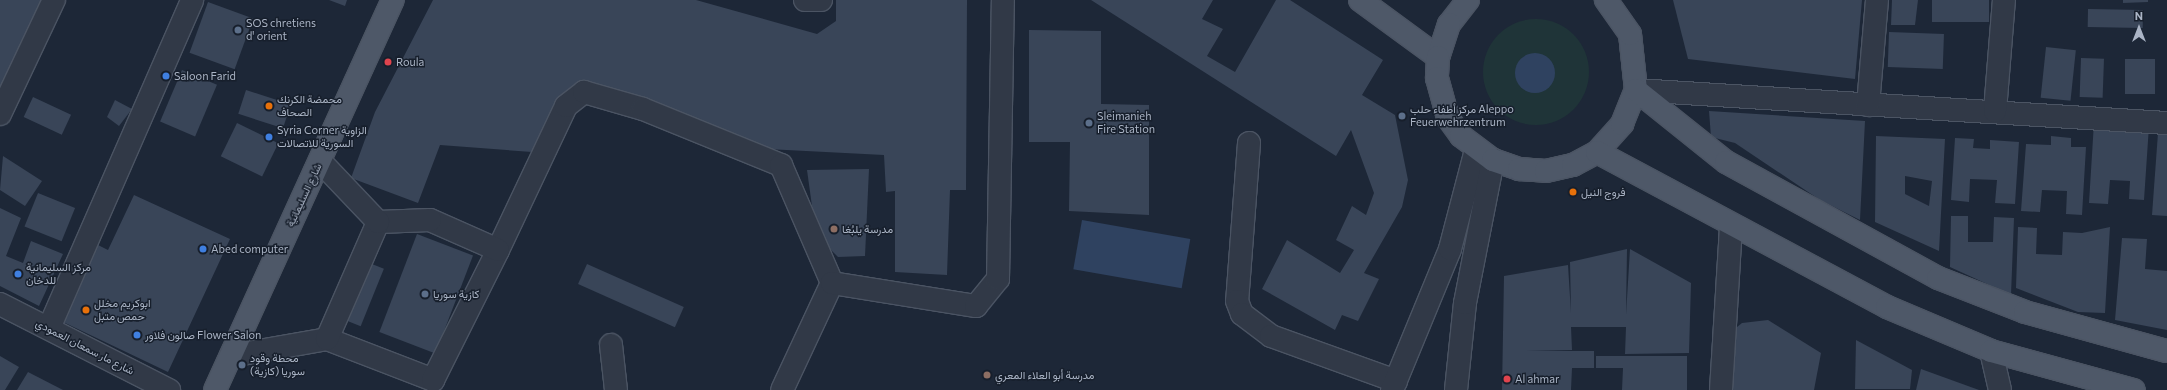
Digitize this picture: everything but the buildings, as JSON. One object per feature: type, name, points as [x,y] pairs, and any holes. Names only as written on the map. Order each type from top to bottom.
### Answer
[{"type":"main road","name":"شارع السليمانية","points":[[215,390],[393,0]]},
{"type":"main road","points":[[1360,0],[1438,56]]},
{"type":"main road","points":[[1468,0],[1449,24],[1438,56],[1440,99],[1461,136],[1485,155],[1519,169],[1546,171],[1573,165],[1597,152],[1622,124],[1636,90],[1630,34],[1606,0]]},
{"type":"main road","points":[[1636,90],[1726,162],[1938,278],[2026,312],[2167,351]]},
{"type":"main road","points":[[1597,152],[1730,226],[1887,307],[1991,351],[2134,390]]},
{"type":"street","points":[[0,114],[54,0]]},
{"type":"street","points":[[49,328],[192,0]]},
{"type":"street","points":[[805,0],[821,0]]},
{"type":"street","points":[[832,283],[976,306],[998,279],[1003,0]]},
{"type":"street","points":[[1868,105],[1878,0]]},
{"type":"street","points":[[1995,111],[2004,0]]},
{"type":"street","points":[[1636,90],[1868,105],[1995,111],[2167,123]]},
{"type":"street","points":[[231,356],[327,339],[434,380],[498,250],[566,106],[584,92],[643,109],[781,165],[832,283],[782,390]]},
{"type":"street","points":[[1249,143],[1237,301],[1242,314],[1271,336],[1394,386],[1450,250],[1485,155]]},
{"type":"street","points":[[1456,390],[1465,303],[1485,155]]},
{"type":"street","points":[[320,161],[378,222],[430,220],[498,250]]},
{"type":"street","points":[[327,339],[378,222]]},
{"type":"street","points":[[1721,390],[1730,226]]},
{"type":"street","name":"شارع مار سمعان العمودي","points":[[0,304],[169,390]]},
{"type":"street","points":[[611,345],[616,390]]},
{"type":"street","points":[[1991,351],[2000,390]]},
{"type":"green space","points":[[1536,19],[1556,23],[1574,34],[1585,52],[1589,72],[1585,92],[1574,110],[1556,121],[1536,125],[1516,121],[1498,110],[1487,92],[1483,72],[1487,52],[1498,34],[1516,23]]},
{"type":"water","points":[[1535,53],[1543,55],[1549,59],[1553,65],[1555,73],[1553,81],[1549,87],[1543,91],[1535,93],[1527,91],[1521,87],[1517,81],[1515,73],[1517,65],[1521,59],[1527,55]]},
{"type":"water","points":[[1082,220],[1190,239],[1182,288],[1073,269]]},
{"type":"place","name":"SOS chretiens d' orient","points":[[238,30]]},
{"type":"place","name":"Roula","points":[[388,62]]},
{"type":"place","name":"Saloon Farid","points":[[166,76]]},
{"type":"place","name":"محمضة الكرنك الصحاف","points":[[269,106]]},
{"type":"place","name":"مركز أطفاء حلب Aleppo Feuerwehrzentrum","points":[[1402,116]]},
{"type":"place","name":"Sleimanieh Fire Station","points":[[1089,123]]},
{"type":"place","name":"Syria Corner الزاوية السورية للاتصالات","points":[[269,137]]},
{"type":"place","name":"فروج النيل","points":[[1573,192]]},
{"type":"place","name":"مدرسة يلبُغا","points":[[834,229]]},
{"type":"place","name":"Abed computer","points":[[203,249]]},
{"type":"place","name":"مركز السليمانية للدخان","points":[[18,274]]},
{"type":"place","name":"كازية سوريا","points":[[425,294]]},
{"type":"place","name":"ابوكريم مخلل حمص متبل","points":[[86,310]]},
{"type":"place","name":"صالون فلاور Flower Salon","points":[[137,335]]},
{"type":"place","name":"محطة وقود (كازية) سوريا","points":[[242,365]]},
{"type":"place","name":"مدرسة أبو العلاء المعري","points":[[987,375]]},
{"type":"place","name":"Al ahmar","points":[[1507,379]]}]
